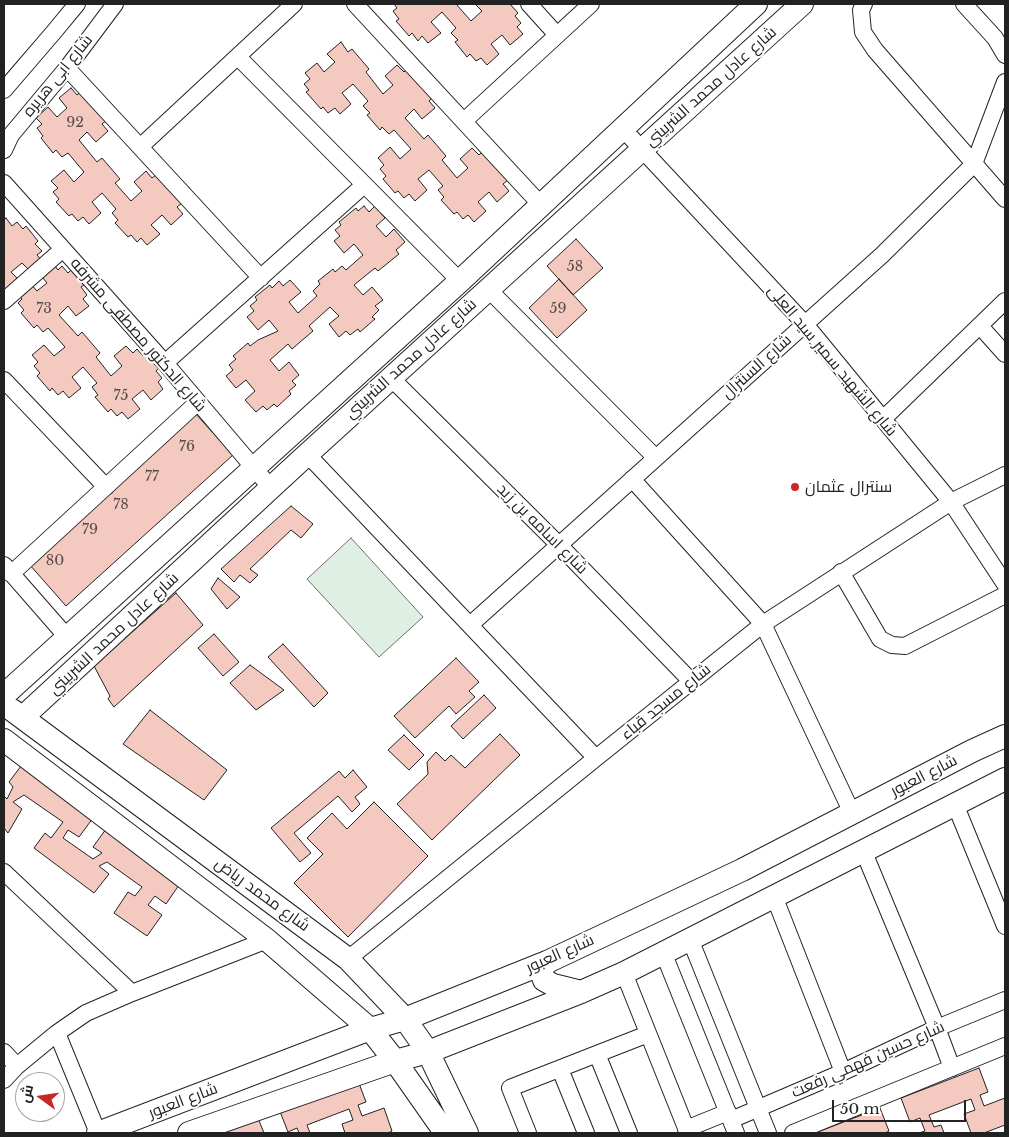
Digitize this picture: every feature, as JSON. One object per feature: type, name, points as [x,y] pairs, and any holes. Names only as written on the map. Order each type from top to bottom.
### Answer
[{"type":"street","name":"شارع ابى هريره","points":[[4,90],[76,4]]},
{"type":"street","name":"شارع ابى هريره","points":[[4,150],[11,135],[67,68],[115,4]]},
{"type":"street","points":[[140,147],[294,4]]},
{"type":"street","points":[[355,4],[541,205]]},
{"type":"street","points":[[529,4],[557,35]]},
{"type":"street","points":[[464,121],[591,4]]},
{"type":"street","name":"شارع عادل محمد الشربيني","points":[[4,695],[460,281],[756,4]]},
{"type":"street","name":"شارع عادل محمد الشربيني","points":[[23,717],[307,454],[802,4]]},
{"type":"street","points":[[864,4],[861,10],[863,32],[875,50],[1005,199]]},
{"type":"street","points":[[964,4],[995,38],[1005,55]]},
{"type":"street","points":[[238,57],[460,281]]},
{"type":"street","points":[[67,68],[261,278]]},
{"type":"street","name":"شارع السنترال","points":[[470,625],[882,255],[974,164],[1005,82]]},
{"type":"street","name":"شارع الشهيد سمير سيد العلى","points":[[622,129],[805,324],[951,502],[1005,584]]},
{"type":"street","name":"شارع الدكتور مصطفى مشرفه","points":[[4,183],[165,363],[271,488]]},
{"type":"street","points":[[165,363],[364,185]]},
{"type":"street","points":[[4,301],[63,249]]},
{"type":"street","points":[[488,289],[656,458]]},
{"type":"street","points":[[883,419],[1005,301]]},
{"type":"street","points":[[980,326],[1005,354]]},
{"type":"street","name":"شارع اسامه بن زيد","points":[[391,378],[559,545],[691,681]]},
{"type":"street","points":[[5,384],[106,487]]},
{"type":"street","points":[[67,637],[8,570],[106,487],[198,402]]},
{"type":"street","points":[[307,454],[596,758]]},
{"type":"street","name":"شارع مسجد قباء","points":[[348,959],[763,624],[951,502],[1005,475]]},
{"type":"street","points":[[632,479],[763,624],[852,813]]},
{"type":"street","points":[[841,572],[880,639],[892,645],[905,646],[1005,595]]},
{"type":"street","name":"شارع محمد رياض","points":[[4,704],[348,959],[405,1019],[428,1052],[467,1133]]},
{"type":"street","name":"شارع العبور","points":[[98,1133],[370,1029],[405,1019],[547,962],[742,870],[972,751],[1005,736]]},
{"type":"street","name":"شارع محمد رياض","points":[[4,741],[267,940],[370,1029],[395,1061],[444,1133]]},
{"type":"street","name":"شارع العبور","points":[[189,1133],[395,1061],[428,1052],[581,992],[624,973],[1005,778]]},
{"type":"street","points":[[955,804],[1005,926]]},
{"type":"street","points":[[863,850],[952,1068]]},
{"type":"street","points":[[6,880],[132,993]]},
{"type":"street","points":[[774,896],[843,1072]]},
{"type":"street","points":[[690,939],[768,1133]]},
{"type":"street","points":[[4,1080],[17,1066],[57,1033],[86,1013],[267,940]]},
{"type":"street","points":[[663,952],[732,1122]]},
{"type":"street","points":[[547,962],[541,970],[544,980],[553,985],[581,992]]},
{"type":"street","points":[[624,973],[687,1131]]},
{"type":"street","name":"شارع حسين فهمي رفعت","points":[[687,1131],[732,1122],[758,1108],[843,1072],[937,1028],[1005,1000]]},
{"type":"street","points":[[57,1033],[98,1133]]},
{"type":"street","points":[[528,1133],[510,1088],[648,1034]]},
{"type":"street","points":[[4,1052],[17,1066]]},
{"type":"street","points":[[792,1133],[952,1068],[1003,1052]]},
{"type":"street","points":[[597,1054],[629,1133]]},
{"type":"street","points":[[560,1068],[586,1133]]},
{"type":"green space","points":[[351,538],[423,617],[379,657],[307,579]]},
{"type":"building","points":[[394,4],[456,4],[471,21],[482,11],[475,4],[510,4],[518,13],[515,16],[521,23],[517,27],[523,34],[510,45],[502,35],[491,44],[499,54],[487,65],[481,58],[476,61],[470,54],[467,57],[455,42],[458,40],[451,33],[456,28],[442,12],[431,22],[441,33],[428,43],[422,36],[418,41],[412,33],[409,36],[396,21],[399,19],[393,11],[397,8]]},
{"type":"building","points":[[341,42],[348,52],[352,49],[369,69],[366,72],[383,94],[393,85],[385,76],[397,65],[404,72],[408,68],[433,97],[429,101],[435,108],[422,119],[414,109],[405,118],[424,139],[428,135],[446,156],[442,160],[457,178],[468,168],[460,159],[472,148],[479,155],[483,151],[508,180],[503,184],[509,191],[497,202],[489,192],[478,202],[486,211],[474,222],[468,215],[463,219],[457,212],[454,214],[441,200],[444,197],[438,190],[443,186],[429,170],[418,179],[427,190],[415,201],[409,194],[404,198],[398,191],[395,193],[383,179],[386,176],[380,169],[384,165],[378,158],[390,147],[400,159],[411,149],[394,130],[389,134],[382,127],[380,130],[367,115],[370,113],[363,106],[368,101],[353,84],[342,93],[351,104],[340,114],[335,108],[328,113],[323,107],[321,109],[306,92],[309,90],[304,84],[310,79],[305,73],[317,63],[324,72],[335,62],[327,54]]},
{"type":"building","points":[[71,88],[77,95],[82,91],[107,120],[102,124],[108,131],[96,142],[87,132],[79,140],[97,162],[102,158],[120,179],[115,183],[131,201],[142,191],[134,182],[146,171],[152,178],[157,174],[182,203],[177,207],[183,214],[171,225],[162,215],[151,225],[160,234],[147,245],[141,238],[137,242],[131,235],[128,237],[115,223],[118,220],[112,213],[116,209],[102,193],[92,202],[101,213],[89,224],[83,217],[78,221],[72,214],[69,216],[56,202],[59,199],[53,192],[58,188],[51,181],[64,170],[74,182],[84,172],[68,153],[62,157],[56,150],[53,153],[41,138],[43,136],[37,128],[42,124],[36,118],[48,107],[57,117],[67,108],[59,98]]},
{"type":"building","points":[[364,206],[369,212],[375,206],[385,218],[376,226],[386,237],[394,229],[405,242],[396,250],[399,254],[378,271],[375,268],[354,285],[363,295],[372,287],[383,300],[375,306],[379,310],[372,317],[375,319],[360,332],[358,329],[350,335],[346,331],[339,337],[329,324],[339,316],[330,307],[309,326],[313,331],[292,349],[288,344],[270,360],[279,371],[289,362],[299,375],[292,381],[296,385],[289,391],[291,394],[277,407],[274,404],[267,410],[263,406],[256,412],[245,400],[255,391],[246,380],[236,388],[226,376],[233,370],[229,365],[236,359],[233,356],[248,343],[250,346],[258,340],[278,331],[269,320],[258,330],[247,317],[254,311],[250,306],[257,300],[255,297],[270,285],[272,288],[279,281],[283,286],[290,280],[301,292],[289,302],[298,313],[317,296],[313,291],[320,284],[318,281],[333,269],[335,272],[342,266],[346,270],[363,255],[354,244],[344,253],[334,241],[340,236],[335,230],[341,225],[339,222],[356,208],[358,211]]},
{"type":"building","points":[[6,218],[12,226],[17,222],[23,229],[26,226],[38,241],[35,244],[42,251],[37,255],[43,262],[31,272],[22,263],[11,272],[20,281],[7,292],[4,288],[4,220]]},
{"type":"building","points":[[576,239],[603,268],[573,295],[547,266]]},
{"type":"building","points":[[52,262],[58,270],[62,266],[68,273],[71,270],[84,285],[81,287],[87,295],[83,299],[89,306],[76,316],[68,306],[59,315],[78,336],[82,332],[100,353],[96,357],[111,376],[122,366],[114,356],[126,346],[133,353],[137,349],[143,356],[146,353],[159,368],[156,371],[162,378],[158,382],[163,389],[151,400],[143,390],[132,399],[140,409],[128,419],[122,412],[117,416],[111,409],[108,412],[95,397],[98,395],[92,387],[97,383],[83,367],[72,377],[81,388],[69,398],[63,391],[58,395],[52,388],[50,391],[37,376],[40,373],[34,366],[38,362],[32,355],[44,345],[54,356],[65,347],[48,328],[43,332],[37,325],[34,328],[21,313],[24,310],[18,303],[22,299],[16,292],[28,281],[37,291],[47,283],[39,273]]},
{"type":"building","points":[[559,279],[587,310],[557,338],[529,308]]},
{"type":"building","points":[[195,413],[233,455],[66,606],[29,564]]},
{"type":"building","points":[[291,506],[313,524],[301,538],[291,530],[250,569],[258,575],[250,583],[240,575],[234,582],[221,569]]},
{"type":"building","points":[[218,578],[240,597],[227,609],[211,589]]},
{"type":"building","points":[[176,593],[203,625],[114,707],[108,699],[110,696],[94,666]]},
{"type":"building","points":[[214,634],[239,662],[223,676],[198,648]]},
{"type":"building","points":[[283,644],[328,693],[314,707],[268,657]]},
{"type":"building","points":[[456,658],[479,682],[469,691],[475,697],[456,714],[449,706],[415,738],[394,716]]},
{"type":"building","points":[[250,665],[284,690],[256,710],[230,683]]},
{"type":"building","points":[[484,695],[496,708],[463,739],[451,726]]},
{"type":"building","points":[[150,710],[227,770],[204,800],[123,744]]},
{"type":"building","points":[[500,734],[520,755],[432,840],[397,804],[428,774],[427,762],[436,752],[445,761],[451,755],[465,768]]},
{"type":"building","points":[[404,735],[424,755],[409,770],[388,750]]},
{"type":"building","points":[[21,766],[93,818],[79,837],[68,830],[63,838],[93,859],[102,853],[93,847],[106,829],[181,882],[166,904],[155,896],[148,905],[162,915],[147,936],[114,913],[128,892],[135,896],[142,887],[107,862],[99,866],[109,874],[94,893],[34,848],[45,833],[51,838],[63,822],[24,795],[13,802],[22,809],[8,833],[4,828],[4,796],[7,799],[13,787],[9,782]]},
{"type":"building","points":[[353,770],[367,787],[355,797],[360,804],[352,812],[338,796],[294,833],[311,853],[300,862],[271,828],[339,771],[345,778]]},
{"type":"building","points":[[374,802],[428,856],[348,937],[294,883],[323,854],[307,838],[332,813],[347,829]]},
{"type":"building","points":[[979,1068],[988,1092],[980,1095],[984,1106],[1005,1098],[1005,1125],[984,1133],[971,1133],[964,1114],[975,1110],[971,1099],[929,1115],[934,1127],[941,1125],[944,1133],[919,1133],[925,1131],[920,1118],[910,1122],[901,1098]]},
{"type":"building","points":[[357,1078],[366,1102],[358,1105],[362,1116],[384,1108],[392,1131],[388,1133],[345,1133],[342,1124],[353,1120],[349,1109],[307,1125],[310,1133],[299,1133],[297,1128],[288,1132],[279,1109]]},
{"type":"building","points":[[880,1108],[889,1131],[885,1133],[815,1133]]},
{"type":"building","points":[[258,1118],[264,1133],[218,1133]]},
{"type":"place","name":"سنترال عثمان","points":[[795,487]]}]
